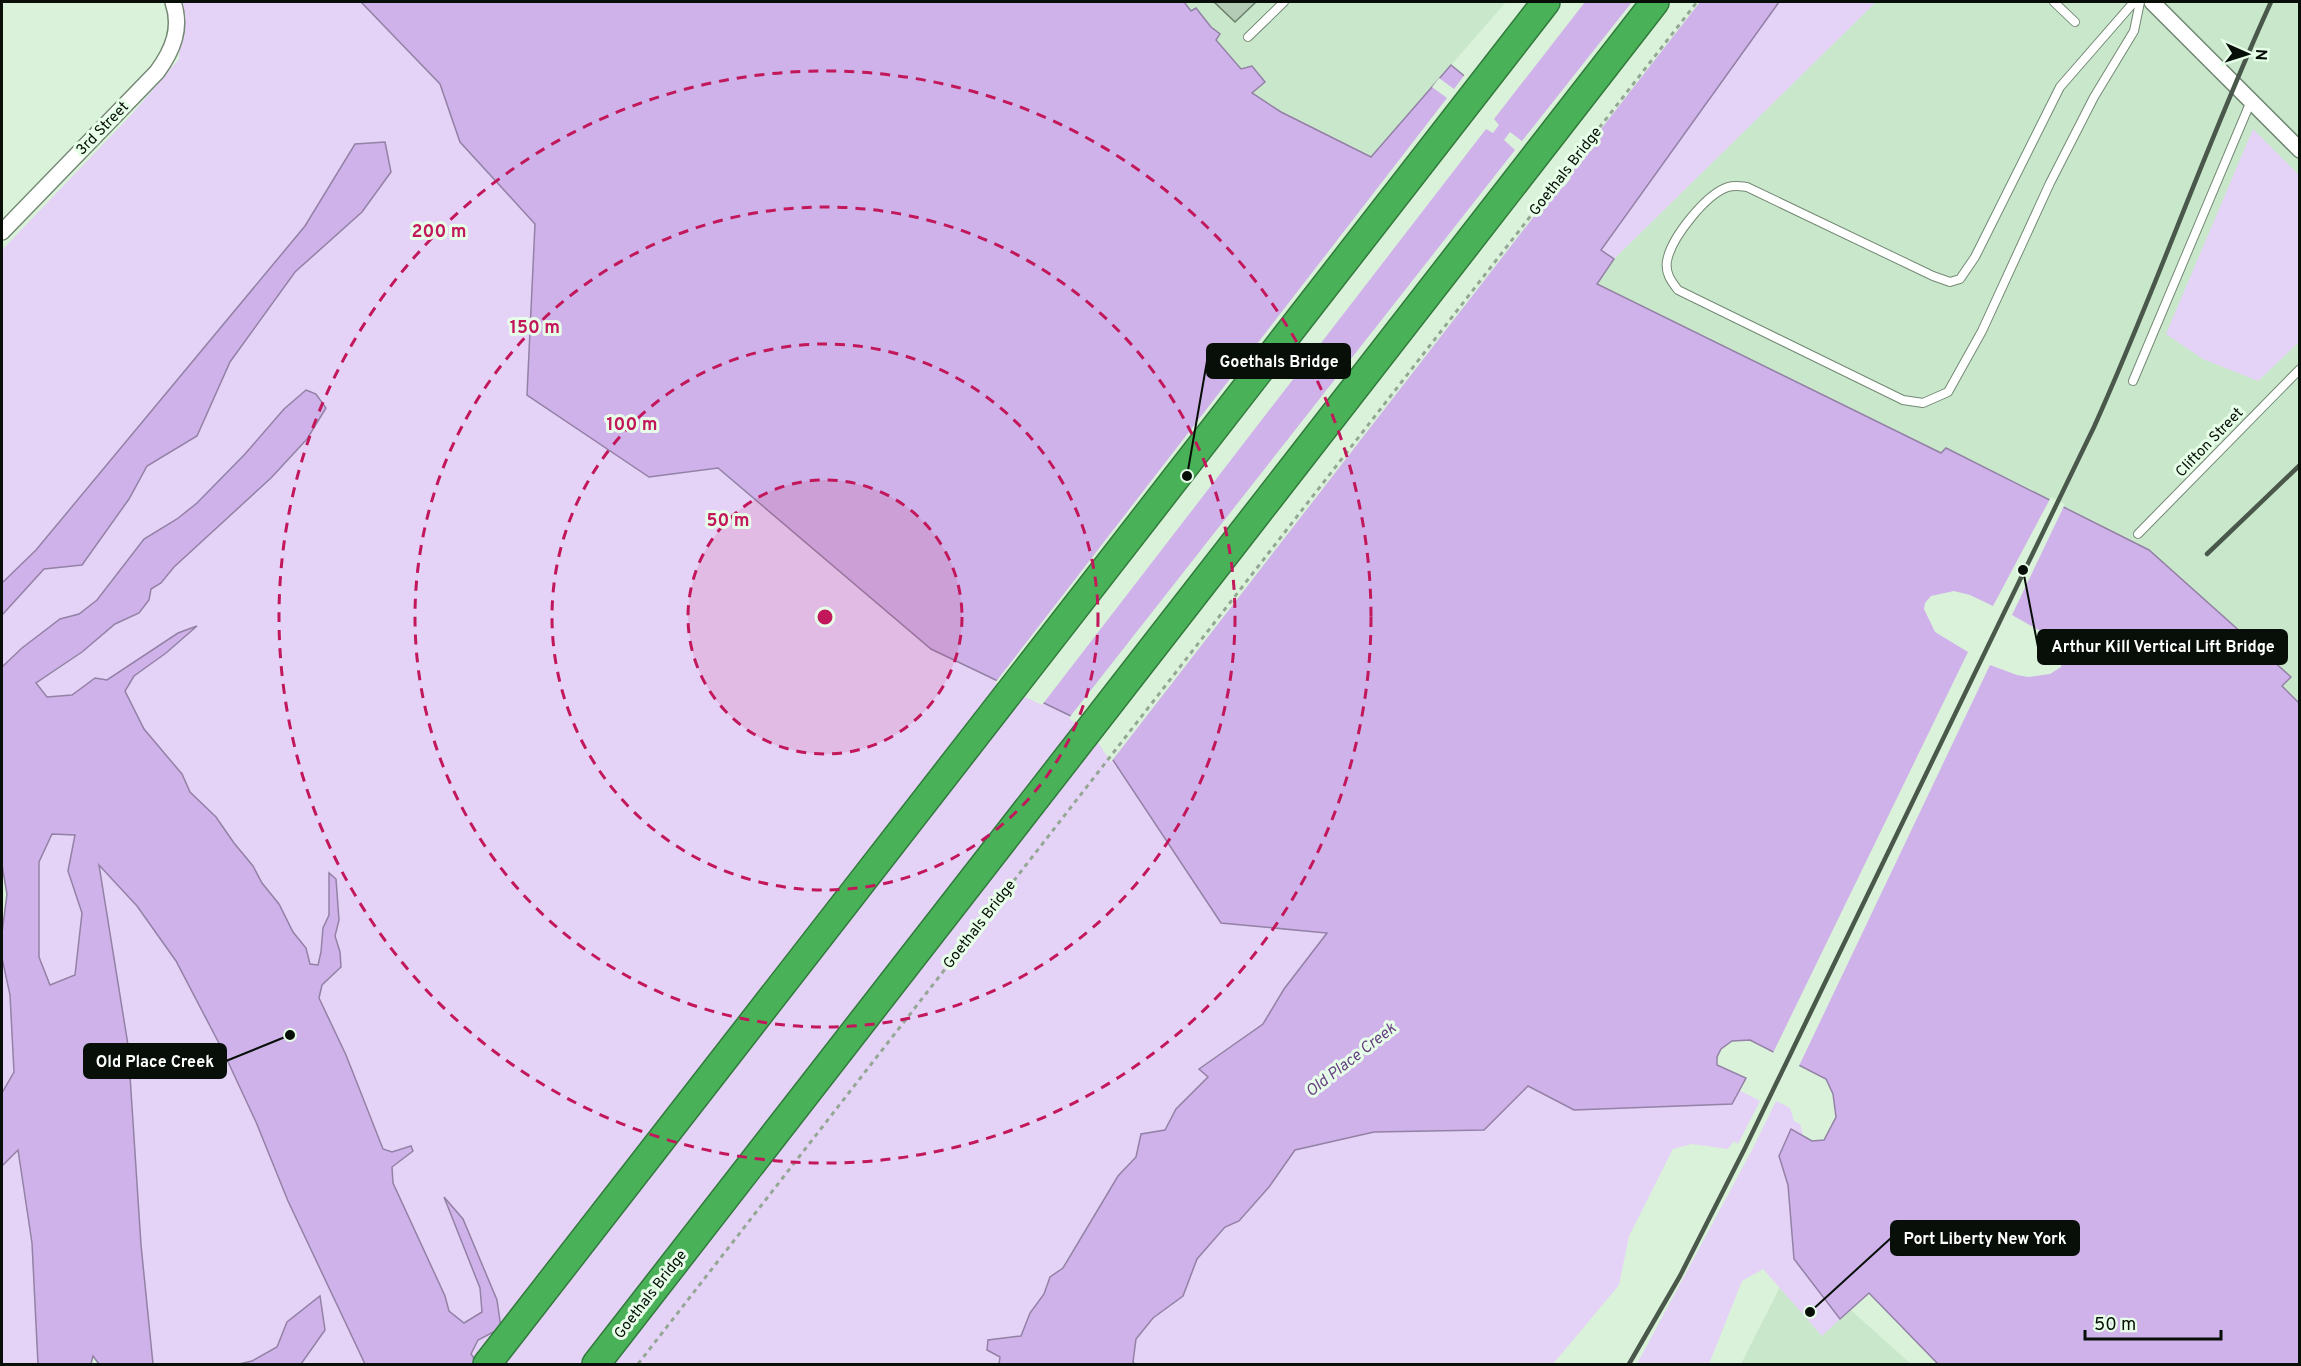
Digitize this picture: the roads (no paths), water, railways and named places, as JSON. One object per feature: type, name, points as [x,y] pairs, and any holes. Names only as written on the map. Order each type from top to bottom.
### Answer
[{"type":"highway","points":[[487,1365],[1545,2]]},
{"type":"highway","name":"Goethals Bridge","points":[[596,1365],[1655,2]]},
{"type":"street","points":[[2152,2],[2300,150]]},
{"type":"street","name":"3rd Street","points":[[2,232],[157,72],[169,56],[177,36],[175,6]]},
{"type":"lane","points":[[1248,37],[1284,2]]},
{"type":"lane","points":[[2055,2],[2075,22]]},
{"type":"lane","points":[[2134,2],[2060,87],[1975,257],[1960,279],[1950,282],[1933,276],[1747,187],[1738,185],[1727,187],[1700,207],[1685,224],[1667,260],[1667,274],[1678,291],[1903,400],[1923,403],[1948,392],[1982,331],[2050,183],[2084,116],[2134,31],[2140,2]]},
{"type":"lane","points":[[2133,381],[2251,101]]},
{"type":"lane","name":"Clifton Street","points":[[2138,534],[2300,369]]},
{"type":"water","points":[[361,2],[1184,2],[1191,11],[1196,8],[1211,27],[1220,34],[1216,40],[1241,69],[1252,66],[1265,82],[1252,93],[1281,112],[1371,157],[1451,65],[1473,83],[1510,66],[1574,2],[1779,2],[1601,250],[1614,259],[1597,284],[1941,453],[1946,448],[2149,550],[2291,677],[2282,686],[2300,704],[2299,1364],[1938,1364],[1869,1293],[1840,1319],[1794,1259],[1788,1185],[1779,1156],[1791,1129],[1812,1141],[1824,1140],[1836,1117],[1833,1094],[1826,1079],[1750,1040],[1732,1041],[1721,1049],[1717,1057],[1717,1065],[1746,1078],[1732,1104],[1574,1110],[1528,1086],[1484,1130],[1374,1132],[1295,1150],[1269,1187],[1239,1221],[1225,1227],[1197,1259],[1183,1296],[1153,1318],[1136,1339],[1133,1362],[1135,1364],[999,1364],[1000,1357],[987,1350],[988,1340],[1021,1336],[1030,1313],[1044,1294],[1050,1277],[1063,1268],[1118,1176],[1136,1157],[1141,1134],[1165,1130],[1176,1109],[1208,1077],[1199,1069],[1263,1024],[1284,989],[1327,933],[1221,923],[1101,742],[1073,717],[931,649],[718,468],[649,477],[527,395],[535,224],[460,142],[440,84]]},
{"type":"water","points":[[385,142],[391,172],[362,212],[295,272],[230,362],[197,436],[147,466],[129,499],[82,565],[44,569],[2,615],[2,583],[36,550],[305,226],[355,144]]},
{"type":"water","points":[[306,390],[316,394],[326,408],[307,439],[271,478],[174,567],[161,583],[151,589],[149,600],[139,613],[115,624],[82,652],[36,683],[47,697],[72,695],[95,678],[107,680],[178,633],[197,626],[166,653],[134,676],[125,691],[144,729],[182,774],[190,792],[216,817],[279,904],[293,932],[306,948],[310,964],[318,965],[323,928],[329,915],[329,873],[336,879],[339,920],[335,936],[340,952],[341,967],[322,985],[319,998],[346,1055],[383,1149],[392,1152],[411,1146],[413,1151],[392,1167],[393,1183],[445,1296],[449,1311],[464,1323],[482,1312],[480,1288],[444,1197],[463,1219],[497,1300],[501,1328],[478,1340],[471,1354],[478,1364],[365,1364],[288,1201],[256,1122],[222,1049],[176,961],[137,906],[99,865],[128,1045],[141,1245],[153,1364],[99,1364],[93,1356],[91,1364],[38,1364],[32,1243],[18,1150],[2,1166],[2,1093],[14,1072],[10,995],[2,958],[2,933],[7,894],[2,865],[2,667],[22,648],[60,619],[79,614],[97,600],[144,539],[177,519],[197,503],[245,454],[284,409]],"holes":[[[52,834],[75,835],[68,871],[82,913],[75,975],[50,985],[39,957],[39,862]]]},
{"type":"water","points":[[320,1296],[325,1330],[301,1364],[239,1364],[252,1361],[277,1347],[287,1322]]},
{"type":"railway","points":[[1629,1364],[1680,1276],[1745,1148],[2094,427],[2271,2]]},
{"type":"railway","points":[[2207,554],[2300,465]]},
{"type":"place","name":"Goethals Bridge","points":[[1187,476]]},
{"type":"place","name":"Arthur Kill Vertical Lift Bridge","points":[[2023,570]]},
{"type":"place","name":"Old Place Creek","points":[[290,1035]]},
{"type":"place","name":"Port Liberty New York","points":[[1810,1312]]}]
